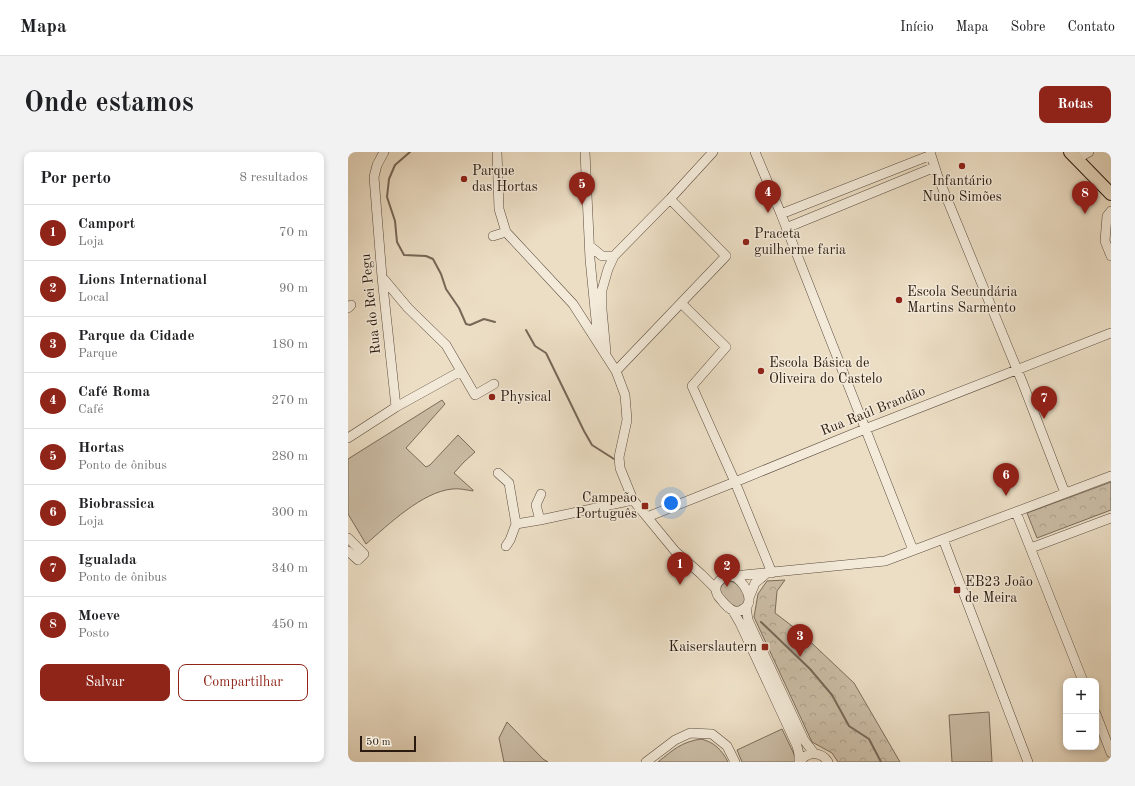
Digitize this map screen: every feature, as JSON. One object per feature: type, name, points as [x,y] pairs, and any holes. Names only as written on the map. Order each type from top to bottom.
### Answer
[{"type":"main road","points":[[1073,156],[1111,194]]},
{"type":"street","name":"Rua do Rei Pegu","points":[[384,152],[377,165],[374,177],[382,277],[396,407]]},
{"type":"street","points":[[497,152],[500,209],[506,232],[573,304],[616,371],[625,395],[627,420],[619,456],[620,468],[633,500],[675,551],[716,589]]},
{"type":"street","points":[[585,152],[591,274],[596,330],[606,355]]},
{"type":"street","points":[[606,355],[602,310],[602,290],[608,269],[614,256],[714,152]]},
{"type":"street","points":[[755,152],[781,214],[913,550]]},
{"type":"street","points":[[1073,156],[1089,152]]},
{"type":"street","points":[[781,214],[929,153],[1017,369],[1065,493]]},
{"type":"street","points":[[786,228],[935,167]]},
{"type":"street","points":[[616,371],[726,256],[670,199]]},
{"type":"street","points":[[1111,211],[1107,216],[1105,241],[1111,256]]},
{"type":"street","points":[[493,236],[506,232]]},
{"type":"street","points":[[590,246],[602,256],[614,256]]},
{"type":"street","points":[[382,277],[408,308],[446,345],[475,394],[494,384]]},
{"type":"street","points":[[682,303],[726,347],[692,386],[735,482],[769,573]]},
{"type":"street","points":[[573,304],[580,309],[587,308],[594,304]]},
{"type":"street","name":"Rua Raúl Brandão","points":[[647,517],[865,429],[1111,333]]},
{"type":"street","points":[[348,438],[396,407],[461,371]]},
{"type":"street","points":[[498,473],[509,483],[516,524],[506,546]]},
{"type":"street","points":[[701,574],[723,577],[885,561],[1111,476]]},
{"type":"street","points":[[540,520],[536,505],[541,494]]},
{"type":"street","points":[[516,524],[633,500]]},
{"type":"street","points":[[1016,512],[1082,678]]},
{"type":"street","points":[[1031,548],[1111,518]]},
{"type":"street","points":[[348,538],[364,554],[358,560],[348,551]]},
{"type":"street","points":[[943,540],[1028,762]]},
{"type":"street","points":[[723,577],[716,584],[717,594],[728,608],[738,612],[749,603],[755,583],[769,573]]},
{"type":"street","points":[[733,576],[745,588],[750,598]]},
{"type":"street","points":[[746,607],[748,620],[804,740],[814,754]]},
{"type":"street","points":[[733,611],[797,746],[800,762]]},
{"type":"street","points":[[1099,722],[1111,753]]},
{"type":"street","points":[[646,762],[675,740],[690,733],[712,734],[727,746],[734,762]]},
{"type":"street","points":[[800,762],[805,756],[814,754],[823,756],[828,762]]},
{"type":"green space","points":[[442,400],[445,404],[406,448],[426,467],[430,465],[458,435],[475,452],[454,473],[473,491],[452,489],[441,491],[429,496],[406,510],[366,544],[348,514],[348,459]]},
{"type":"green space","points":[[1111,482],[1111,510],[1037,538],[1027,513]]},
{"type":"green space","points":[[785,580],[777,591],[775,613],[800,632],[854,683],[900,762],[838,762],[832,753],[812,742],[754,617],[758,594],[767,581]]},
{"type":"green space","points":[[729,581],[736,583],[741,588],[744,595],[746,602],[738,607],[729,603],[722,596],[721,587]]},
{"type":"green space","points":[[989,712],[992,762],[952,762],[949,715]]},
{"type":"green space","points":[[507,722],[543,759],[548,762],[504,762],[499,738]]},
{"type":"green space","points":[[782,729],[794,754],[795,762],[742,762],[737,750]]},
{"type":"green space","points":[[701,739],[710,742],[717,747],[728,762],[658,762],[683,744]]},
{"type":"waterway","points":[[410,152],[395,165],[389,179],[387,197],[395,221],[397,242],[404,255],[426,256],[433,259],[441,274],[446,289],[459,308],[466,324],[470,325],[484,319],[495,322]]},
{"type":"waterway","points":[[526,330],[535,346],[546,353],[592,445],[614,459]]},
{"type":"waterway","points":[[761,622],[810,669],[832,695],[849,726],[869,739],[881,762]]},
{"type":"place","name":"Infantário Nuno Simões","points":[[962,166]]},
{"type":"place","name":"Parque das Hortas","points":[[464,179]]},
{"type":"place","name":"Hortas","points":[[582,205]]},
{"type":"place","name":"Café Roma","points":[[768,213]]},
{"type":"place","name":"Moeve","points":[[1085,214]]},
{"type":"place","name":"Praceta guilherme faria","points":[[746,242]]},
{"type":"place","name":"Escola Secundária Martins Sarmento","points":[[899,300]]},
{"type":"place","name":"Escola Básica de Oliveira do Castelo","points":[[761,371]]},
{"type":"place","name":"Physical","points":[[492,397]]},
{"type":"place","name":"Igualada","points":[[1044,419]]},
{"type":"place","name":"Biobrassica","points":[[1006,496]]},
{"type":"place","name":"Campeão Português","points":[[645,506]]},
{"type":"place","name":"Camport","points":[[680,585]]},
{"type":"place","name":"Lions International","points":[[727,587]]},
{"type":"place","name":"EB23 João de Meira","points":[[957,590]]},
{"type":"place","name":"Kaiserslautern","points":[[765,647]]},
{"type":"place","name":"Parque da Cidade","points":[[800,657]]}]
